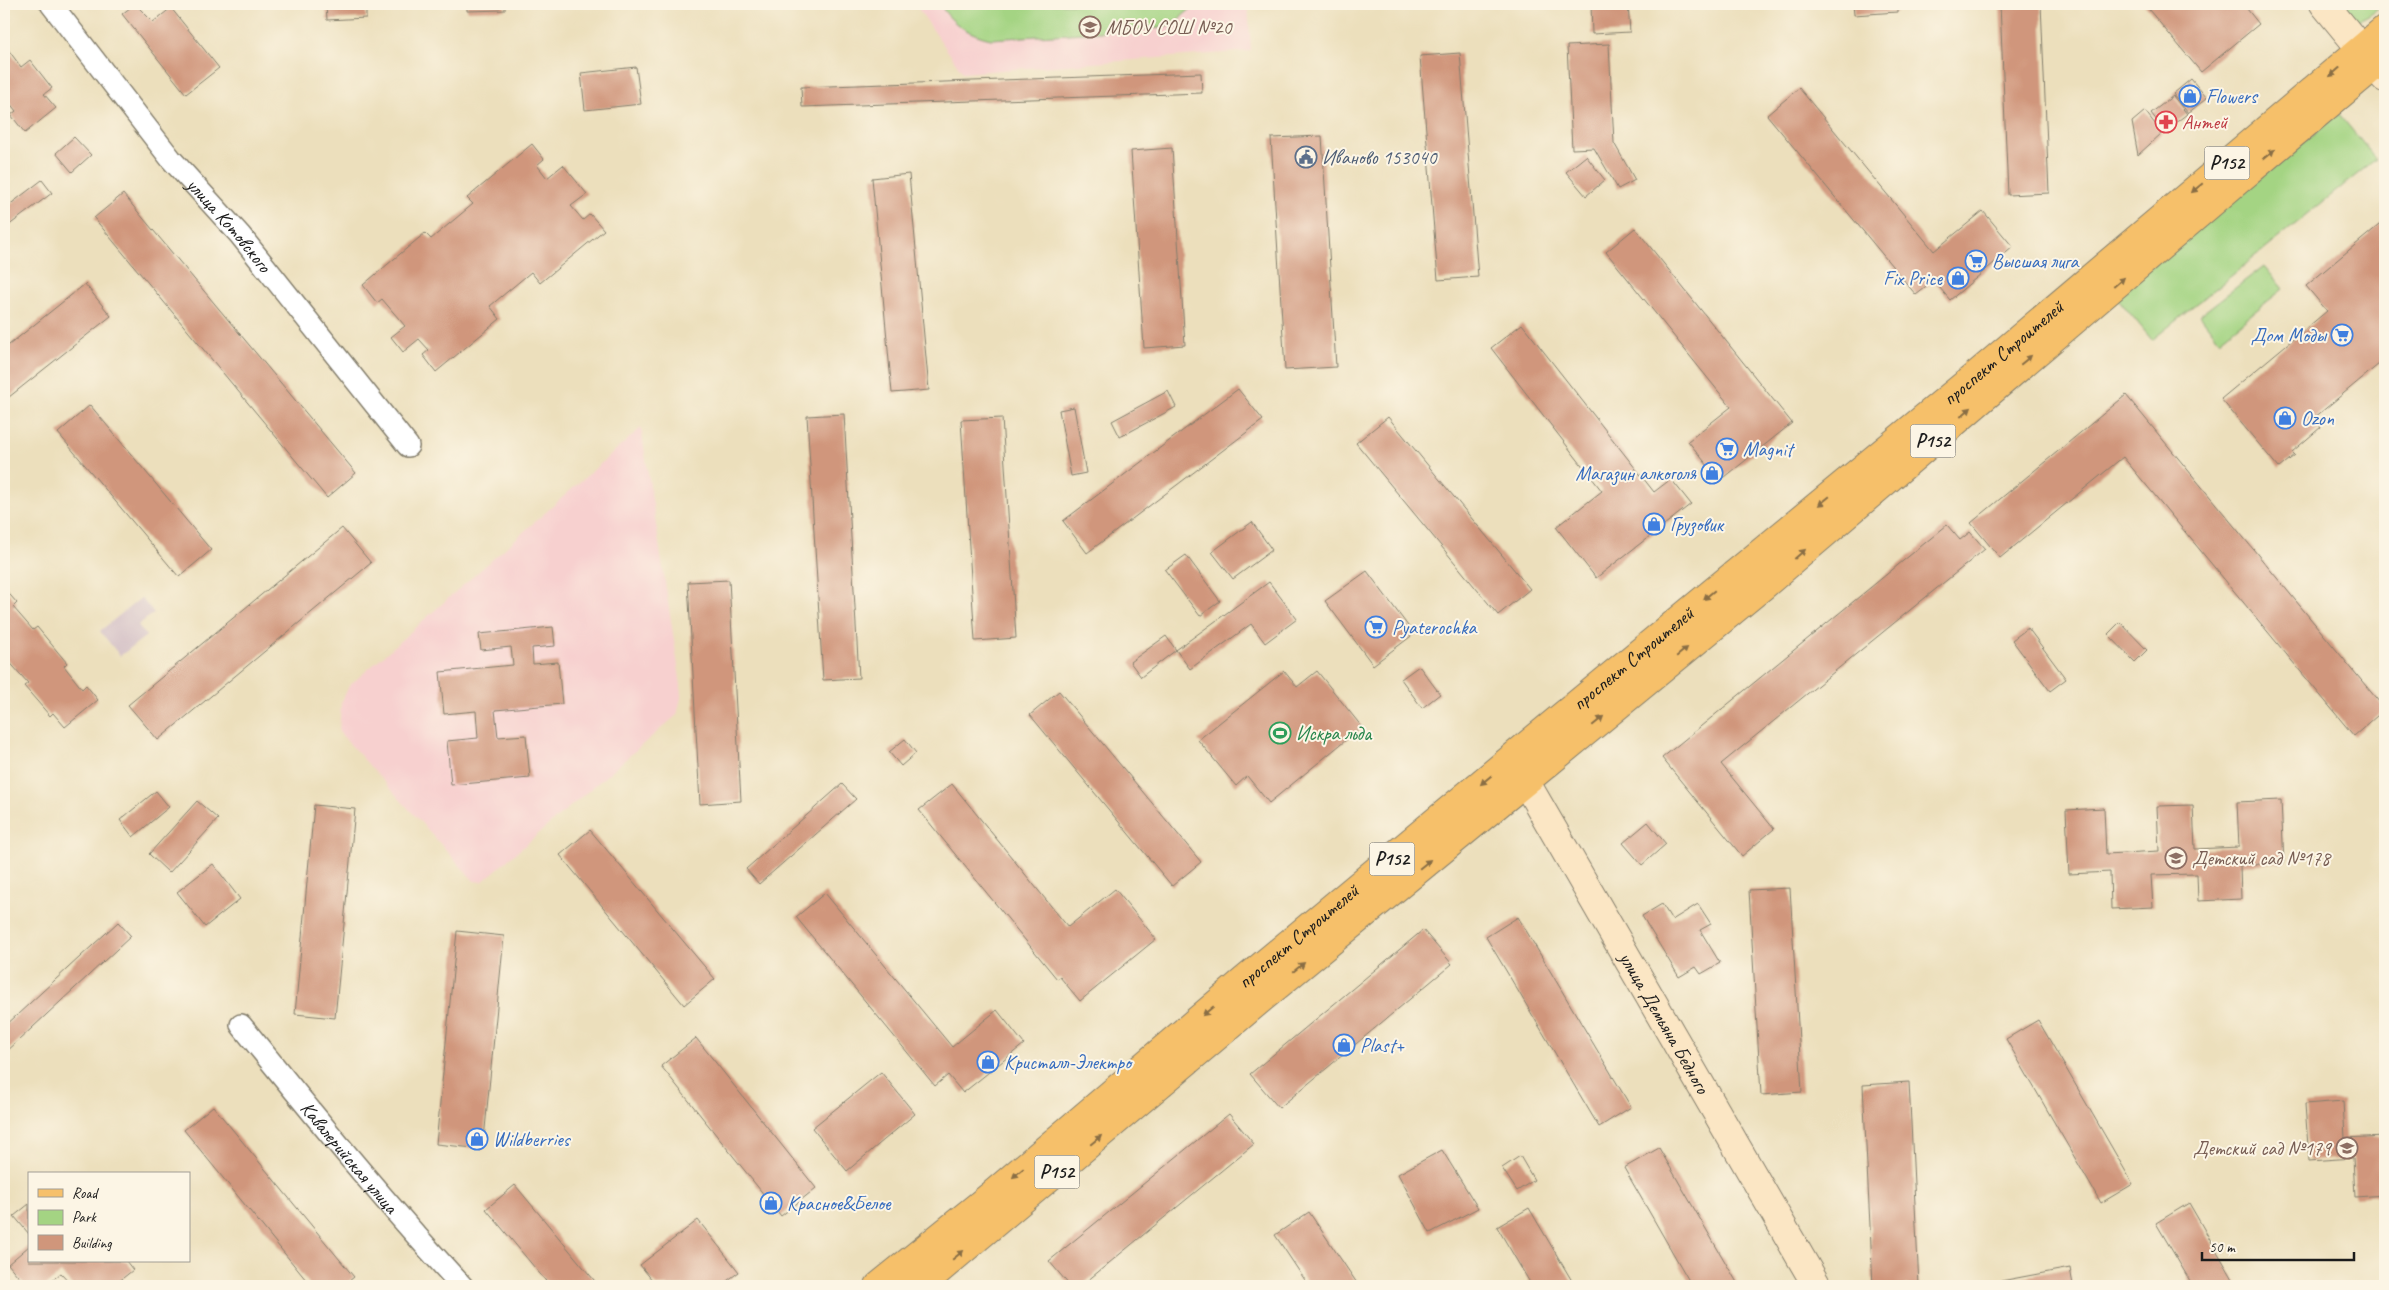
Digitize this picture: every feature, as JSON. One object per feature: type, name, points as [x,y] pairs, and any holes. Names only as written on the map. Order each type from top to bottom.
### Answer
[{"type":"main road","name":"проспект Строителей","points":[[879,1286],[993,1194],[1245,980],[1512,759],[1869,480],[2236,182],[2377,62],[2385,29]]},
{"type":"main road","name":"проспект Строителей","points":[[920,1286],[1262,998],[1763,586],[1869,480]]},
{"type":"street","name":"улица Котовского","points":[[51,4],[171,159],[240,235],[408,446]]},
{"type":"street","points":[[2324,4],[2377,62]]},
{"type":"street","name":"улица Демьяна Бедного","points":[[1512,759],[1817,1286]]},
{"type":"street","name":"Кавалерийская улица","points":[[241,1025],[385,1201],[462,1286]]},
{"type":"shaded area","name":"МБОУ СОШ №20","points":[[915,4],[1248,4],[1251,51],[963,73]]},
{"type":"shaded area","points":[[641,428],[681,685],[681,698],[677,715],[482,882],[474,881],[339,732],[341,703],[349,686]]},
{"type":"shaded area","points":[[141,598],[154,613],[138,625],[146,636],[120,656],[100,631]]},
{"type":"green space","points":[[940,4],[1197,4],[1175,22],[1161,28],[991,39],[968,31],[955,23]]},
{"type":"green space","points":[[2324,4],[2383,4],[2365,17],[2344,23]]},
{"type":"green space","points":[[2339,114],[2376,159],[2152,340],[2115,295]]},
{"type":"green space","points":[[2264,266],[2283,289],[2219,340],[2200,315]]},
{"type":"building","points":[[135,4],[153,22],[171,8],[219,68],[186,94],[122,14]]},
{"type":"building","points":[[326,4],[366,4],[366,18],[327,20]]},
{"type":"building","points":[[467,4],[505,4],[505,10],[467,11]]},
{"type":"building","points":[[1591,4],[1628,4],[1630,32],[1592,34]]},
{"type":"building","points":[[1853,4],[1897,4],[1897,12],[1854,15]]},
{"type":"building","points":[[2000,4],[2041,4],[2049,193],[2008,195]]},
{"type":"building","points":[[2144,4],[2243,4],[2259,24],[2201,72]]},
{"type":"building","points":[[4,44],[21,67],[30,60],[52,88],[44,94],[56,108],[25,133],[11,115],[16,111],[4,96]]},
{"type":"building","points":[[1609,44],[1614,143],[1635,180],[1618,189],[1594,148],[1572,149],[1567,46]]},
{"type":"building","points":[[1460,53],[1478,277],[1438,280],[1420,56]]},
{"type":"building","points":[[636,67],[641,104],[585,110],[581,73]]},
{"type":"building","points":[[1201,73],[1202,93],[802,107],[801,87]]},
{"type":"building","name":"Flowers","points":[[2191,79],[2207,98],[2188,113],[2173,94]]},
{"type":"building","points":[[1799,88],[1934,251],[1983,211],[2013,247],[1950,300],[1934,281],[1916,295],[1767,115]]},
{"type":"building","points":[[2173,96],[2187,114],[2165,131],[2151,113]]},
{"type":"building","points":[[2145,111],[2162,133],[2138,155],[2132,122]]},
{"type":"building","points":[[1322,136],[1336,367],[1285,370],[1271,138]]},
{"type":"building","points":[[74,137],[91,155],[72,172],[56,153]]},
{"type":"building","points":[[532,144],[544,159],[537,165],[547,178],[563,165],[587,194],[571,206],[583,220],[590,214],[604,230],[540,283],[531,272],[490,306],[500,319],[436,372],[423,355],[429,350],[419,339],[403,352],[391,337],[405,326],[382,299],[377,303],[363,285],[425,233],[431,239],[473,204],[467,198]]},
{"type":"building","points":[[1172,148],[1185,345],[1144,348],[1131,151]]},
{"type":"building","points":[[1586,156],[1605,180],[1586,196],[1566,172]]},
{"type":"building","points":[[909,174],[929,390],[892,393],[872,178]]},
{"type":"building","points":[[42,180],[52,193],[4,229],[4,209]]},
{"type":"building","points":[[123,194],[356,473],[327,498],[94,218]]},
{"type":"building","name":"Дом Моды","points":[[2385,220],[2385,359],[2314,418],[2321,427],[2292,452],[2295,455],[2279,468],[2221,399],[2327,311],[2306,286]]},
{"type":"building","points":[[1635,228],[1792,423],[1720,481],[1688,441],[1731,407],[1606,252]]},
{"type":"building","points":[[85,284],[111,316],[4,401],[4,349]]},
{"type":"building","points":[[1522,324],[1654,492],[1671,479],[1691,504],[1596,578],[1556,527],[1602,491],[1491,348]]},
{"type":"building","points":[[1238,389],[1263,420],[1087,553],[1063,521]]},
{"type":"building","points":[[1168,391],[1176,407],[1120,437],[1112,421]]},
{"type":"building","points":[[2126,395],[2385,709],[2354,736],[2123,457],[2000,558],[1971,523]]},
{"type":"building","points":[[90,405],[211,550],[179,577],[58,433]]},
{"type":"building","points":[[1074,407],[1086,473],[1071,476],[1059,410]]},
{"type":"building","points":[[844,414],[859,678],[823,680],[807,416]]},
{"type":"building","points":[[1388,417],[1530,589],[1498,615],[1356,443]]},
{"type":"building","points":[[1002,418],[1016,638],[975,641],[961,420]]},
{"type":"building","points":[[1252,522],[1272,550],[1233,579],[1212,552]]},
{"type":"building","points":[[1947,525],[1960,540],[1970,532],[1985,549],[1721,764],[1774,829],[1742,856],[1662,758]]},
{"type":"building","points":[[342,528],[371,563],[158,740],[128,705]]},
{"type":"building","points":[[1186,555],[1220,601],[1200,616],[1165,570]]},
{"type":"building","points":[[1367,571],[1414,634],[1373,665],[1325,601]]},
{"type":"building","points":[[729,580],[741,801],[700,804],[688,582]]},
{"type":"building","points":[[1269,582],[1297,619],[1265,643],[1251,624],[1190,669],[1176,650]]},
{"type":"building","points":[[4,588],[17,603],[13,607],[33,630],[37,627],[67,663],[64,666],[82,689],[86,685],[98,700],[65,727],[53,713],[50,716],[24,686],[28,683],[6,658],[4,660]]},
{"type":"building","points":[[2120,622],[2147,650],[2135,662],[2108,634]]},
{"type":"building","points":[[553,627],[555,646],[532,648],[533,664],[558,662],[562,704],[495,710],[498,737],[526,735],[530,778],[451,785],[447,741],[478,738],[476,711],[444,714],[440,672],[513,665],[511,647],[481,650],[479,634]]},
{"type":"building","points":[[2028,628],[2066,679],[2050,691],[2012,640]]},
{"type":"building","points":[[1166,636],[1176,650],[1141,677],[1130,662]]},
{"type":"building","points":[[1419,666],[1440,694],[1422,708],[1401,679]]},
{"type":"building","name":"Искра льда","points":[[1284,671],[1297,687],[1317,671],[1362,727],[1269,803],[1247,776],[1236,786],[1198,740]]},
{"type":"building","points":[[1059,691],[1201,862],[1172,886],[1030,715]]},
{"type":"building","points":[[905,739],[916,753],[901,766],[889,752]]},
{"type":"building","points":[[842,784],[856,799],[759,884],[746,869]]},
{"type":"building","points":[[952,784],[1068,927],[1115,889],[1156,939],[1080,1001],[1060,977],[1057,979],[919,810]]},
{"type":"building","points":[[156,791],[169,807],[133,837],[120,820]]},
{"type":"building","name":"Детский сад №178","points":[[2281,800],[2284,863],[2240,865],[2241,899],[2198,901],[2197,874],[2151,875],[2153,907],[2111,909],[2110,872],[2069,874],[2066,810],[2104,808],[2106,854],[2159,851],[2157,806],[2193,805],[2195,849],[2239,847],[2237,802]]},
{"type":"building","points":[[197,801],[218,819],[169,873],[149,854]]},
{"type":"building","points":[[314,805],[355,809],[335,1018],[295,1014]]},
{"type":"building","points":[[1648,822],[1666,844],[1642,865],[1623,843]]},
{"type":"building","points":[[590,830],[715,979],[684,1005],[560,855]]},
{"type":"building","points":[[213,864],[240,899],[205,927],[177,892]]},
{"type":"building","points":[[1790,888],[1802,1092],[1761,1095],[1749,890]]},
{"type":"building","points":[[825,893],[952,1047],[997,1010],[1024,1044],[963,1093],[948,1075],[935,1086],[796,917]]},
{"type":"building","points":[[1662,904],[1672,920],[1698,904],[1711,924],[1700,930],[1720,963],[1701,974],[1696,967],[1679,977],[1642,916]]},
{"type":"building","points":[[1518,917],[1631,1107],[1599,1127],[1486,937]]},
{"type":"building","points":[[118,922],[131,936],[4,1054],[4,1027]]},
{"type":"building","points":[[1423,930],[1452,964],[1279,1108],[1250,1074]]},
{"type":"building","points":[[457,931],[504,936],[483,1149],[436,1144]]},
{"type":"building","points":[[2038,1020],[2133,1184],[2101,1203],[2006,1039]]},
{"type":"building","points":[[696,1038],[816,1188],[781,1216],[661,1066]]},
{"type":"building","points":[[881,1072],[915,1114],[847,1171],[812,1128]]},
{"type":"building","points":[[1909,1082],[1919,1286],[1873,1286],[1863,1085]]},
{"type":"building","name":"Детский сад №179","points":[[2343,1101],[2345,1138],[2385,1136],[2385,1195],[2355,1197],[2353,1158],[2309,1161],[2305,1104]]},
{"type":"building","points":[[213,1106],[354,1277],[343,1286],[311,1286],[184,1130]]},
{"type":"building","points":[[1229,1114],[1254,1144],[1081,1286],[1070,1286],[1049,1261]]},
{"type":"building","points":[[1659,1148],[1739,1286],[1692,1286],[1624,1168]]},
{"type":"building","points":[[1442,1150],[1478,1208],[1430,1233],[1398,1174]]},
{"type":"building","points":[[1520,1156],[1534,1180],[1517,1191],[1502,1168]]},
{"type":"building","points":[[515,1185],[599,1286],[550,1286],[486,1209]]},
{"type":"building","points":[[2189,1203],[2237,1286],[2193,1286],[2156,1223]]},
{"type":"building","points":[[28,1205],[28,1233],[14,1216]]},
{"type":"building","points":[[1529,1208],[1575,1286],[1532,1286],[1497,1227]]},
{"type":"building","points":[[1309,1212],[1359,1286],[1309,1286],[1275,1235]]},
{"type":"building","points":[[698,1220],[739,1272],[720,1286],[657,1286],[640,1265]]},
{"type":"building","points":[[28,1247],[28,1262],[127,1262],[133,1270],[113,1286],[73,1286],[61,1273],[45,1286],[26,1286],[8,1264]]},
{"type":"building","points":[[2070,1268],[2073,1285],[2002,1286],[2001,1281]]},
{"type":"place","name":"МБОУ СОШ №20","points":[[1090,27]]},
{"type":"place","name":"Flowers","points":[[2190,96]]},
{"type":"place","name":"Антей","points":[[2166,122]]},
{"type":"place","name":"Иваново 153040","points":[[1306,157]]},
{"type":"place","name":"Высшая лига","points":[[1976,261]]},
{"type":"place","name":"Fix Price","points":[[1958,278]]},
{"type":"place","name":"Дом Моды","points":[[2342,335]]},
{"type":"place","name":"Ozon","points":[[2285,418]]},
{"type":"place","name":"Magnit","points":[[1727,449]]},
{"type":"place","name":"Магазин алкоголя","points":[[1712,473]]},
{"type":"place","name":"Грузовик","points":[[1654,524]]},
{"type":"place","name":"Pyaterochka","points":[[1376,627]]},
{"type":"place","name":"Искра льда","points":[[1280,733]]},
{"type":"place","name":"Детский сад №178","points":[[2176,858]]},
{"type":"place","name":"Plast+","points":[[1344,1045]]},
{"type":"place","name":"Кристалл-Электро","points":[[988,1062]]},
{"type":"place","name":"Wildberries","points":[[477,1139]]},
{"type":"place","name":"Детский сад №179","points":[[2347,1148]]},
{"type":"place","name":"Красное&Белое","points":[[771,1203]]}]
